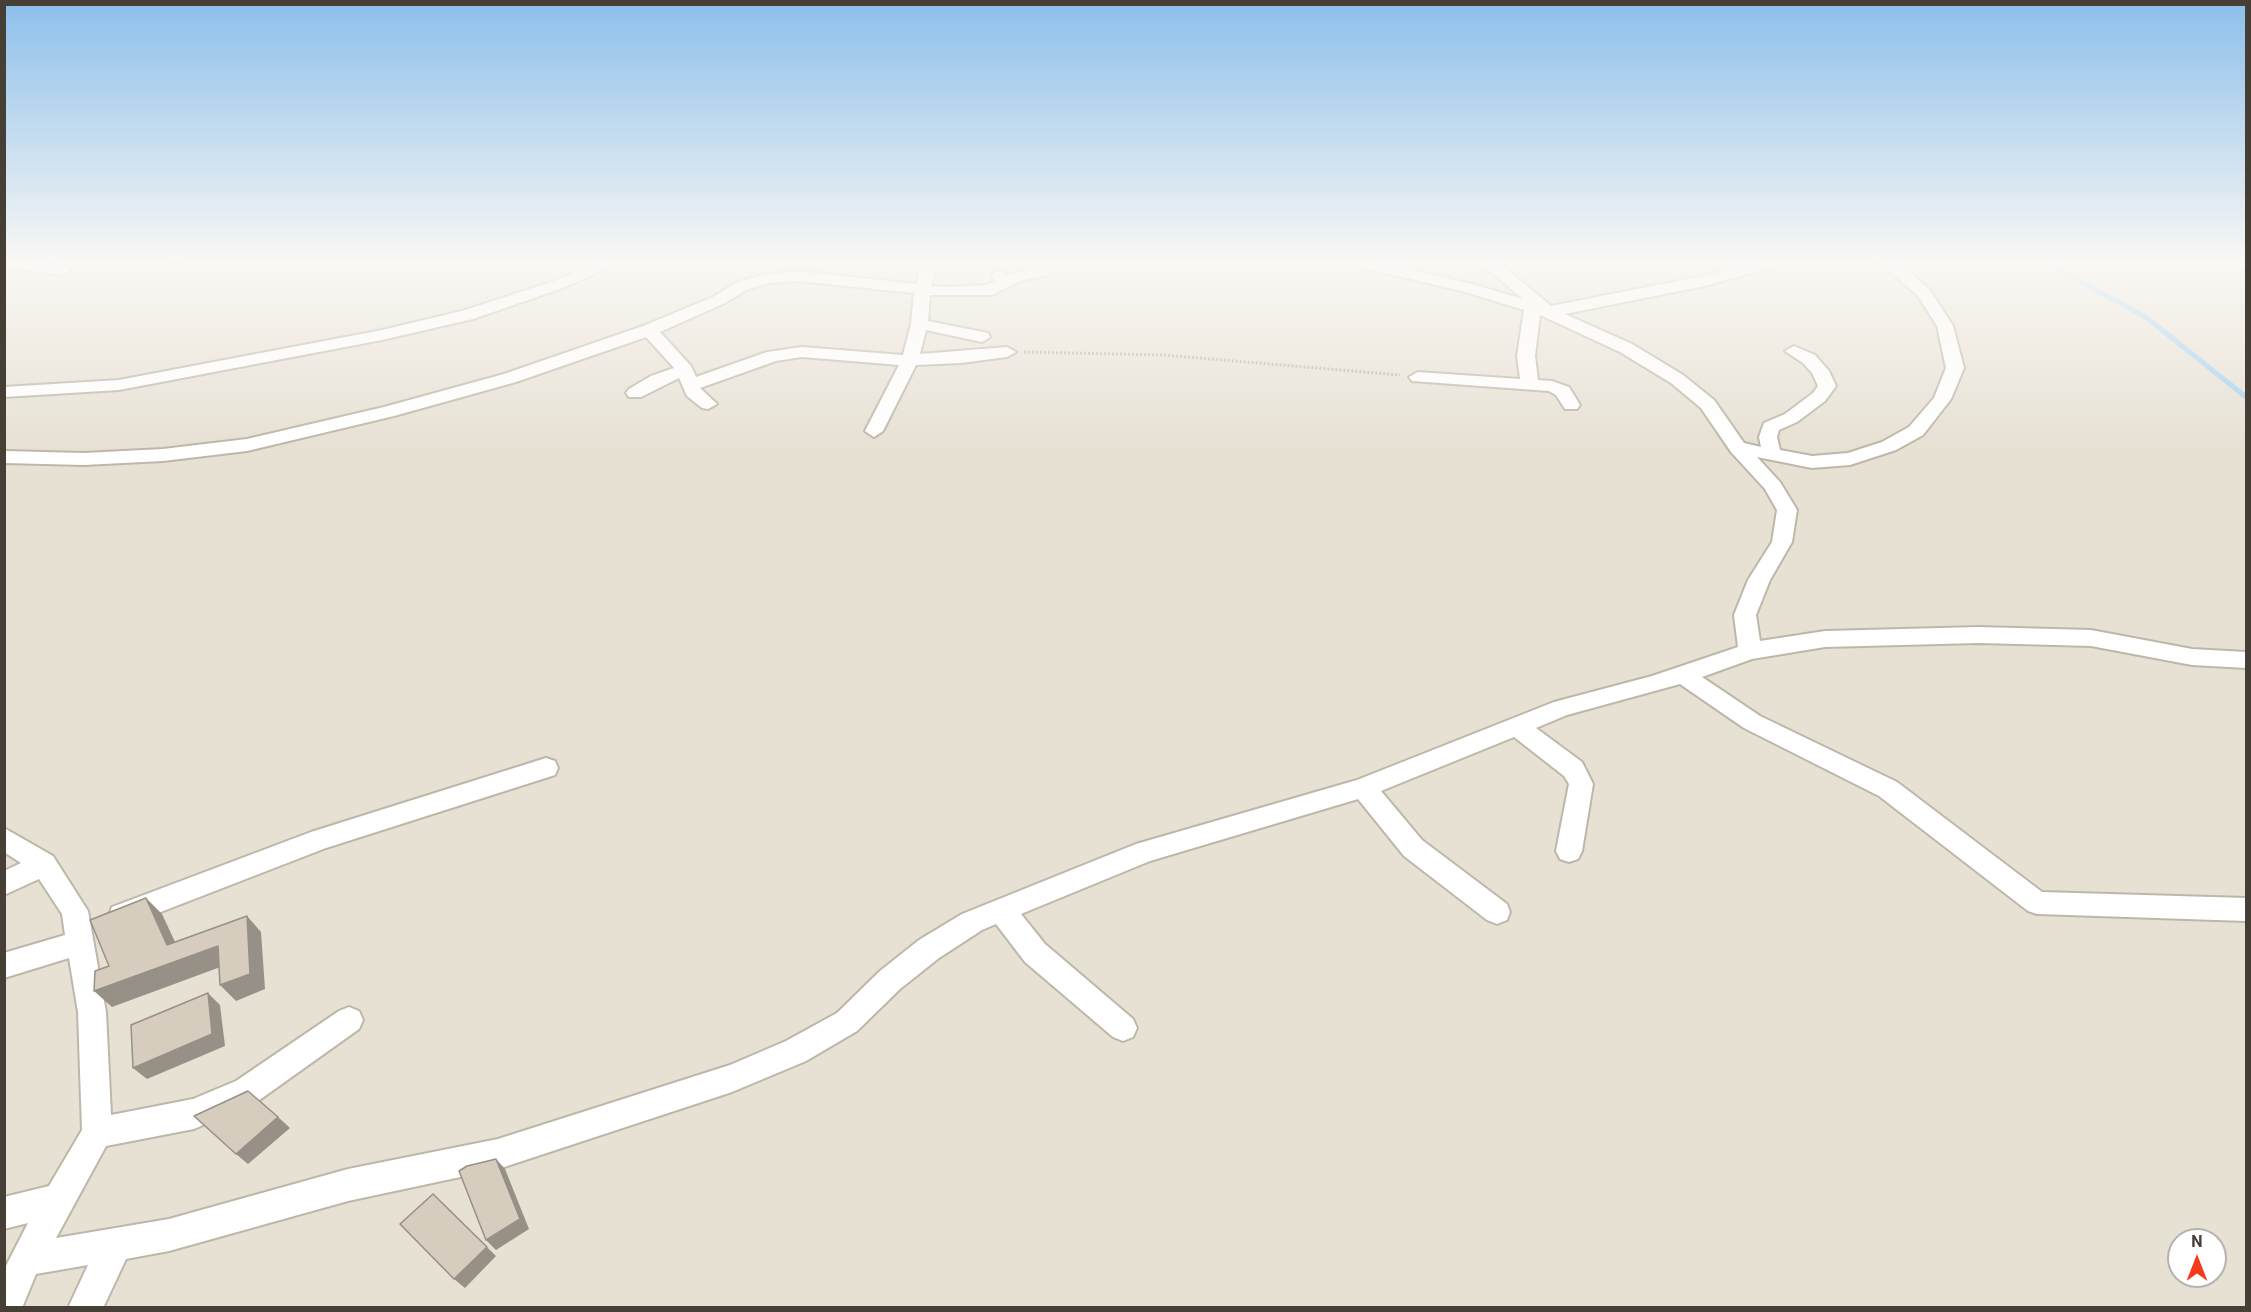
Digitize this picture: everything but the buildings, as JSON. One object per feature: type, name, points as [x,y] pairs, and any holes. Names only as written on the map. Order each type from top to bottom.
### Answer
[{"type":"street","points":[[4,392],[119,385],[382,335],[436,322]]},
{"type":"street","points":[[4,457],[84,459],[247,445],[388,412],[510,378],[667,322]]},
{"type":"street","points":[[1530,384],[1526,356],[1536,322]]},
{"type":"street","points":[[1569,322],[1626,348],[1677,379],[1708,404],[1738,448],[1773,486],[1787,510],[1782,542],[1759,579],[1745,615],[1750,651]]},
{"type":"street","points":[[1738,448],[1812,462],[1860,456],[1889,446],[1917,431],[1942,399],[1955,368],[1943,322]]},
{"type":"street","points":[[874,431],[910,360],[919,324],[982,338]]},
{"type":"street","points":[[649,330],[688,378],[699,399],[708,404]]},
{"type":"street","points":[[1772,456],[1768,436],[1772,427],[1791,418],[1819,397],[1827,386],[1820,371],[1809,359],[1794,351]]},
{"type":"street","points":[[635,393],[657,380],[688,378],[773,356],[802,352],[910,360],[961,358],[1007,352]]},
{"type":"street","points":[[1418,377],[1458,378],[1511,389],[1530,384],[1563,391],[1571,405]]},
{"type":"street","points":[[1444,391],[1458,385],[1458,378]]},
{"type":"street","points":[[26,1259],[169,1235],[348,1185],[498,1154],[732,1078],[796,1052],[847,1022],[890,980],[929,949],[972,922],[1145,852],[1363,788],[1562,708],[1683,675],[1750,651],[1834,638],[1979,635],[2091,638],[2192,657],[2247,660]]},
{"type":"street","points":[[1683,675],[1752,722],[1888,789],[2037,903],[2247,910]]},
{"type":"street","points":[[1515,725],[1573,770],[1581,784],[1569,852]]},
{"type":"street","points":[[4,966],[320,839],[546,768]]},
{"type":"street","points":[[1363,788],[1413,848],[1497,912]]},
{"type":"street","points":[[4,838],[44,864],[75,911],[92,1012],[97,1133],[26,1259],[5,1308]]},
{"type":"street","points":[[4,884],[44,864]]},
{"type":"street","points":[[1001,910],[1035,953],[1123,1028]]},
{"type":"street","points":[[97,1133],[194,1114],[248,1091],[349,1020]]},
{"type":"street","points":[[4,1213],[59,1200]]},
{"type":"street","points":[[85,1308],[116,1244]]},
{"type":"path","points":[[1007,352],[1163,356],[1418,377]]},
{"type":"shaded area","points":[[5,322],[2246,322],[2246,1307],[5,1308]]},
{"type":"waterway","points":[[2152,322],[2246,397]]}]
